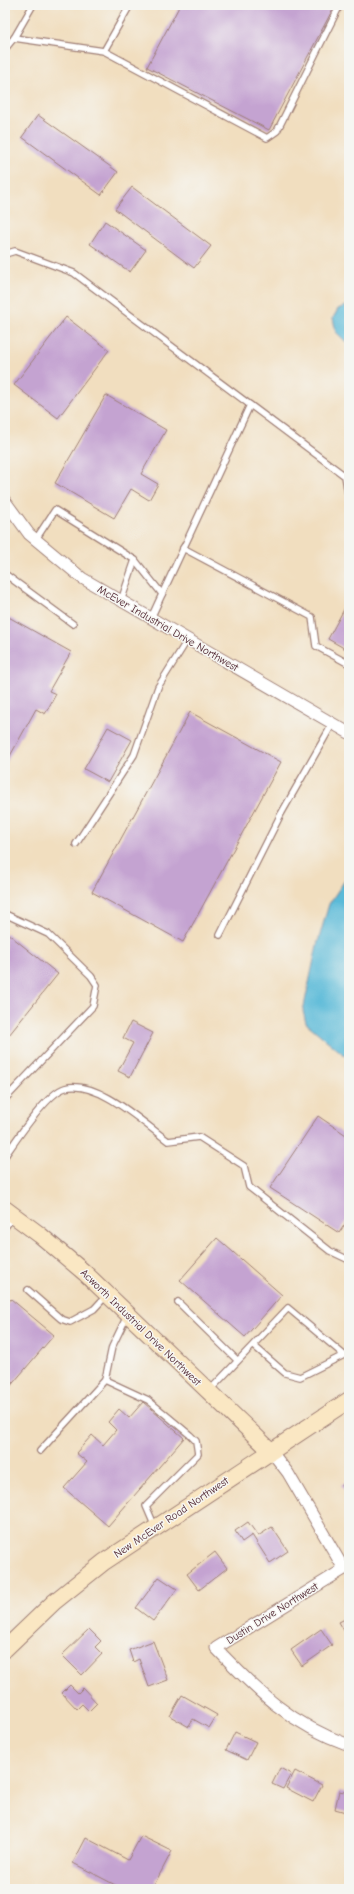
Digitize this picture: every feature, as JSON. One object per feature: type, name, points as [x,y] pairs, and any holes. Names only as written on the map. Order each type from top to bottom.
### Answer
[{"type":"street","name":"McEver Industrial Drive Northwest","points":[[5,501],[30,534],[82,578],[349,733]]},
{"type":"street","name":"Acworth Industrial Drive Northwest","points":[[8,1217],[75,1264],[271,1451]]},
{"type":"street","name":"New McEver Road Northwest","points":[[5,1649],[54,1602],[104,1562],[349,1400]]},
{"type":"street","points":[[271,1451],[288,1473],[347,1567]]},
{"type":"street","name":"Dustin Drive Northwest","points":[[347,1567],[216,1648],[267,1699],[281,1710],[309,1728],[349,1745]]},
{"type":"lane","points":[[5,49],[14,38],[33,5]]},
{"type":"lane","points":[[104,51],[130,5]]},
{"type":"lane","points":[[14,38],[104,51],[267,138],[277,132],[340,5]]},
{"type":"lane","points":[[5,254],[15,251],[74,273],[346,476],[349,500]]},
{"type":"lane","points":[[151,618],[250,405]]},
{"type":"lane","points":[[36,539],[55,510],[135,560],[162,594]]},
{"type":"lane","points":[[183,548],[312,617],[316,646],[349,664]]},
{"type":"lane","points":[[121,601],[135,560]]},
{"type":"lane","points":[[5,574],[73,624]]},
{"type":"lane","points":[[76,844],[134,755],[158,687],[188,639]]},
{"type":"lane","points":[[220,935],[281,814],[332,723]]},
{"type":"lane","points":[[5,914],[48,934],[91,976],[97,985],[93,1006],[5,1099]]},
{"type":"lane","points":[[5,1156],[49,1100],[64,1088],[79,1087],[93,1089],[106,1096],[168,1141],[199,1137],[244,1166],[249,1187],[330,1251],[349,1260]]},
{"type":"lane","points":[[28,1290],[61,1319],[70,1322],[94,1309],[107,1294]]},
{"type":"lane","points":[[178,1302],[237,1360]]},
{"type":"lane","points":[[208,1391],[288,1308],[344,1354],[300,1377],[285,1372],[253,1345]]},
{"type":"lane","points":[[40,1451],[105,1380],[112,1347],[128,1314]]},
{"type":"lane","points":[[105,1380],[148,1400],[196,1441],[198,1454],[146,1506],[156,1528]]},
{"type":"water","points":[[345,306],[349,308],[349,345],[336,332],[333,318],[338,309]]},
{"type":"water","points":[[349,874],[349,1059],[306,1023],[303,1011],[317,945],[329,904]]},
{"type":"building","points":[[180,5],[335,5],[269,130],[147,67]]},
{"type":"building","points":[[38,115],[118,172],[101,195],[22,137]]},
{"type":"building","points":[[132,187],[211,246],[194,268],[115,209]]},
{"type":"building","points":[[105,221],[146,250],[130,272],[90,244]]},
{"type":"building","points":[[66,317],[109,350],[58,418],[14,385]]},
{"type":"building","points":[[106,395],[166,430],[141,474],[158,484],[149,500],[131,489],[114,518],[55,483]]},
{"type":"building","points":[[349,600],[349,651],[328,639]]},
{"type":"building","points":[[5,615],[71,652],[49,691],[56,694],[45,714],[36,709],[5,765]]},
{"type":"building","points":[[190,712],[281,762],[183,942],[92,892]]},
{"type":"building","points":[[108,727],[132,740],[108,782],[84,769]]},
{"type":"building","points":[[7,933],[58,974],[5,1040],[5,936]]},
{"type":"building","points":[[131,1022],[153,1033],[130,1077],[118,1071],[133,1043],[123,1038]]},
{"type":"building","points":[[318,1116],[349,1137],[349,1218],[339,1233],[270,1188]]},
{"type":"building","points":[[217,1238],[282,1295],[245,1337],[180,1280]]},
{"type":"building","points":[[11,1299],[54,1335],[8,1389],[5,1387],[5,1306]]},
{"type":"building","points":[[143,1402],[184,1438],[108,1526],[64,1488],[87,1462],[76,1453],[92,1435],[103,1445],[116,1430],[108,1422],[119,1409],[129,1418]]},
{"type":"building","points":[[349,1480],[349,1498],[341,1485]]},
{"type":"building","points":[[248,1522],[258,1536],[272,1527],[288,1551],[270,1563],[252,1535],[242,1542],[235,1531]]},
{"type":"building","points":[[215,1552],[227,1568],[199,1590],[187,1574]]},
{"type":"building","points":[[159,1577],[177,1589],[153,1621],[136,1608]]},
{"type":"building","points":[[349,1617],[349,1639],[339,1622]]},
{"type":"building","points":[[89,1629],[101,1641],[95,1647],[102,1654],[82,1675],[62,1655]]},
{"type":"building","points":[[321,1629],[332,1645],[302,1666],[291,1650]]},
{"type":"building","points":[[153,1641],[168,1680],[149,1687],[139,1659],[133,1662],[129,1650]]},
{"type":"building","points":[[70,1685],[78,1693],[83,1688],[97,1703],[89,1711],[82,1704],[77,1709],[62,1693]]},
{"type":"building","points":[[182,1695],[217,1715],[209,1728],[193,1719],[189,1727],[170,1716]]},
{"type":"building","points":[[235,1732],[256,1742],[247,1760],[226,1750]]},
{"type":"building","points":[[280,1768],[291,1774],[283,1789],[272,1784]]},
{"type":"building","points":[[295,1771],[322,1785],[313,1802],[286,1788]]},
{"type":"building","points":[[339,1791],[349,1793],[349,1813],[335,1809]]},
{"type":"building","points":[[141,1836],[172,1851],[152,1889],[123,1889],[73,1863],[86,1838],[128,1860]]}]
